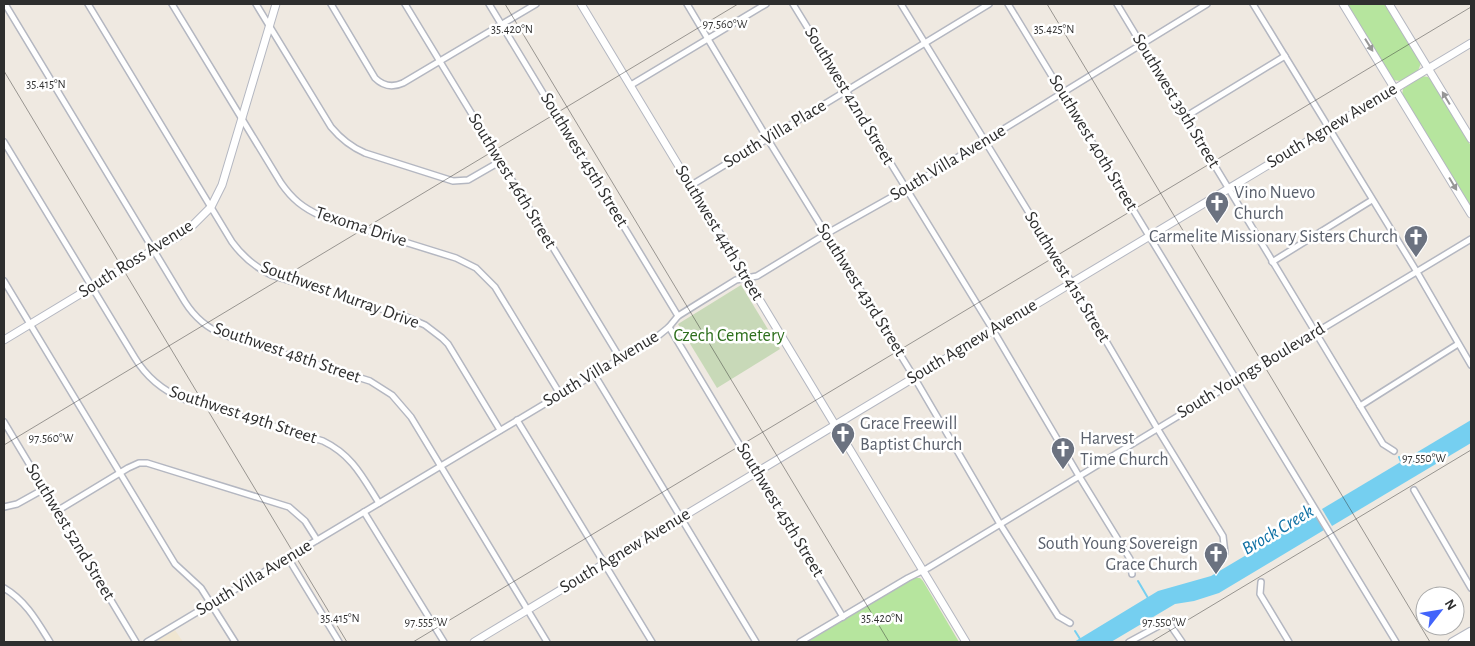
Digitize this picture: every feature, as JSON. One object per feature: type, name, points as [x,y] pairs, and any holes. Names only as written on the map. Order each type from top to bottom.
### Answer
[{"type":"street","name":"Southwest 48th Street","points":[[5,4],[185,302],[202,322],[224,335],[378,385],[392,395],[405,409],[547,642]]},
{"type":"street","name":"Southwest Murray Drive","points":[[88,4],[239,251],[262,270],[281,278],[404,316],[434,331],[453,352],[500,430]]},
{"type":"street","name":"Texoma Drive","points":[[172,4],[281,184],[292,198],[303,207],[321,216],[456,258],[471,265],[483,274],[500,295],[560,394]]},
{"type":"street","points":[[256,4],[331,127],[338,136],[353,148],[365,154],[453,181],[468,180],[500,161]]},
{"type":"street","name":"South Ross Avenue","points":[[4,340],[185,232],[211,207],[222,186],[276,4]]},
{"type":"street","points":[[330,4],[373,74],[382,83],[391,86],[399,85],[536,4]]},
{"type":"street","name":"Southwest 46th Street","points":[[405,4],[620,358]]},
{"type":"street","name":"Southwest 45th Street","points":[[489,4],[678,316]]},
{"type":"street","name":"Southwest 44th Street","points":[[581,4],[966,642]]},
{"type":"street","name":"Southwest 43rd Street","points":[[687,4],[914,377],[1000,524],[1058,616],[1070,623]]},
{"type":"street","points":[[631,85],[766,4]]},
{"type":"street","name":"Southwest 42nd Street","points":[[793,4],[993,330],[1130,559],[1132,574]]},
{"type":"street","name":"Southwest 41st Street","points":[[901,4],[1072,283],[1223,536],[1226,553]]},
{"type":"street","name":"South Villa Place","points":[[690,186],[989,4]]},
{"type":"street","name":"Southwest 40th Street","points":[[1008,4],[1396,642]]},
{"type":"street","name":"Southwest 39th Street","points":[[1117,4],[1383,444],[1394,450]]},
{"type":"street","name":"South Villa Avenue","points":[[148,642],[658,336],[678,316],[736,280],[756,276],[906,189],[1207,4]]},
{"type":"street","points":[[1253,4],[1417,272],[1471,365]]},
{"type":"street","points":[[1343,4],[1471,214]]},
{"type":"street","points":[[1389,4],[1471,139]]},
{"type":"street","name":"South Agnew Avenue","points":[[474,642],[1471,43]]},
{"type":"street","points":[[1185,117],[1285,56]]},
{"type":"street","name":"Southwest 49th Street","points":[[4,142],[141,368],[161,388],[183,398],[332,446],[356,466],[378,503]]},
{"type":"street","points":[[1272,262],[1372,200]]},
{"type":"street","name":"South Youngs Boulevard","points":[[800,642],[923,571],[1471,239]]},
{"type":"street","points":[[4,281],[175,564],[201,588],[235,642]]},
{"type":"street","name":"Southwest 45th Street","points":[[669,327],[843,617]]},
{"type":"street","points":[[1360,406],[1458,344]]},
{"type":"street","points":[[594,374],[756,642]]},
{"type":"street","points":[[517,420],[652,642]]},
{"type":"street","name":"Southwest 52nd Street","points":[[4,422],[136,642]]},
{"type":"street","points":[[57,511],[120,473],[139,463],[147,462],[283,505],[300,515],[317,540]]},
{"type":"street","points":[[4,508],[17,504],[44,489]]},
{"type":"street","points":[[1414,490],[1471,588]]},
{"type":"street","points":[[364,512],[444,642]]},
{"type":"street","points":[[288,558],[339,642]]},
{"type":"street","points":[[1261,582],[1260,594],[1289,642]]},
{"type":"street","points":[[4,588],[28,608],[50,642]]},
{"type":"street","points":[[1129,642],[1164,624],[1171,626],[1182,642]]},
{"type":"street","points":[[1452,642],[1471,630]]},
{"type":"street","points":[[1463,642],[1471,637]]},
{"type":"shaded area","points":[[175,630],[183,642],[154,642]]},
{"type":"green space","points":[[1346,4],[1385,4],[1421,63],[1418,71],[1401,81],[1392,80]]},
{"type":"green space","points":[[1422,76],[1428,77],[1431,80],[1471,146],[1471,210],[1402,95],[1403,89]]},
{"type":"green space","name":"Czech Cemetery","points":[[741,285],[780,349],[717,388],[678,324]]},
{"type":"green space","points":[[913,578],[920,578],[923,581],[959,642],[807,642]]},
{"type":"water","name":"Brock Creek","points":[[1471,420],[1471,443],[1332,526],[1322,509]]},
{"type":"water","name":"Brock Creek","points":[[1315,514],[1324,530],[1219,593],[1194,601],[1175,604],[1111,642],[1074,642],[1158,591],[1211,576]]},
{"type":"waterway","points":[[1399,457],[1402,464]]},
{"type":"waterway","points":[[1138,581],[1148,598]]},
{"type":"waterway","points":[[1147,618],[1151,625]]},
{"type":"waterway","points":[[1075,631],[1082,642]]},
{"type":"place","name":"Vino Nuevo Church","points":[[1217,224]]},
{"type":"place","name":"Carmelite Missionary Sisters Church","points":[[1416,258]]},
{"type":"place","name":"Grace Freewill Baptist Church","points":[[843,455]]},
{"type":"place","name":"Harvest Time Church","points":[[1063,470]]},
{"type":"place","name":"South Young Sovereign Grace Church","points":[[1216,575]]}]
